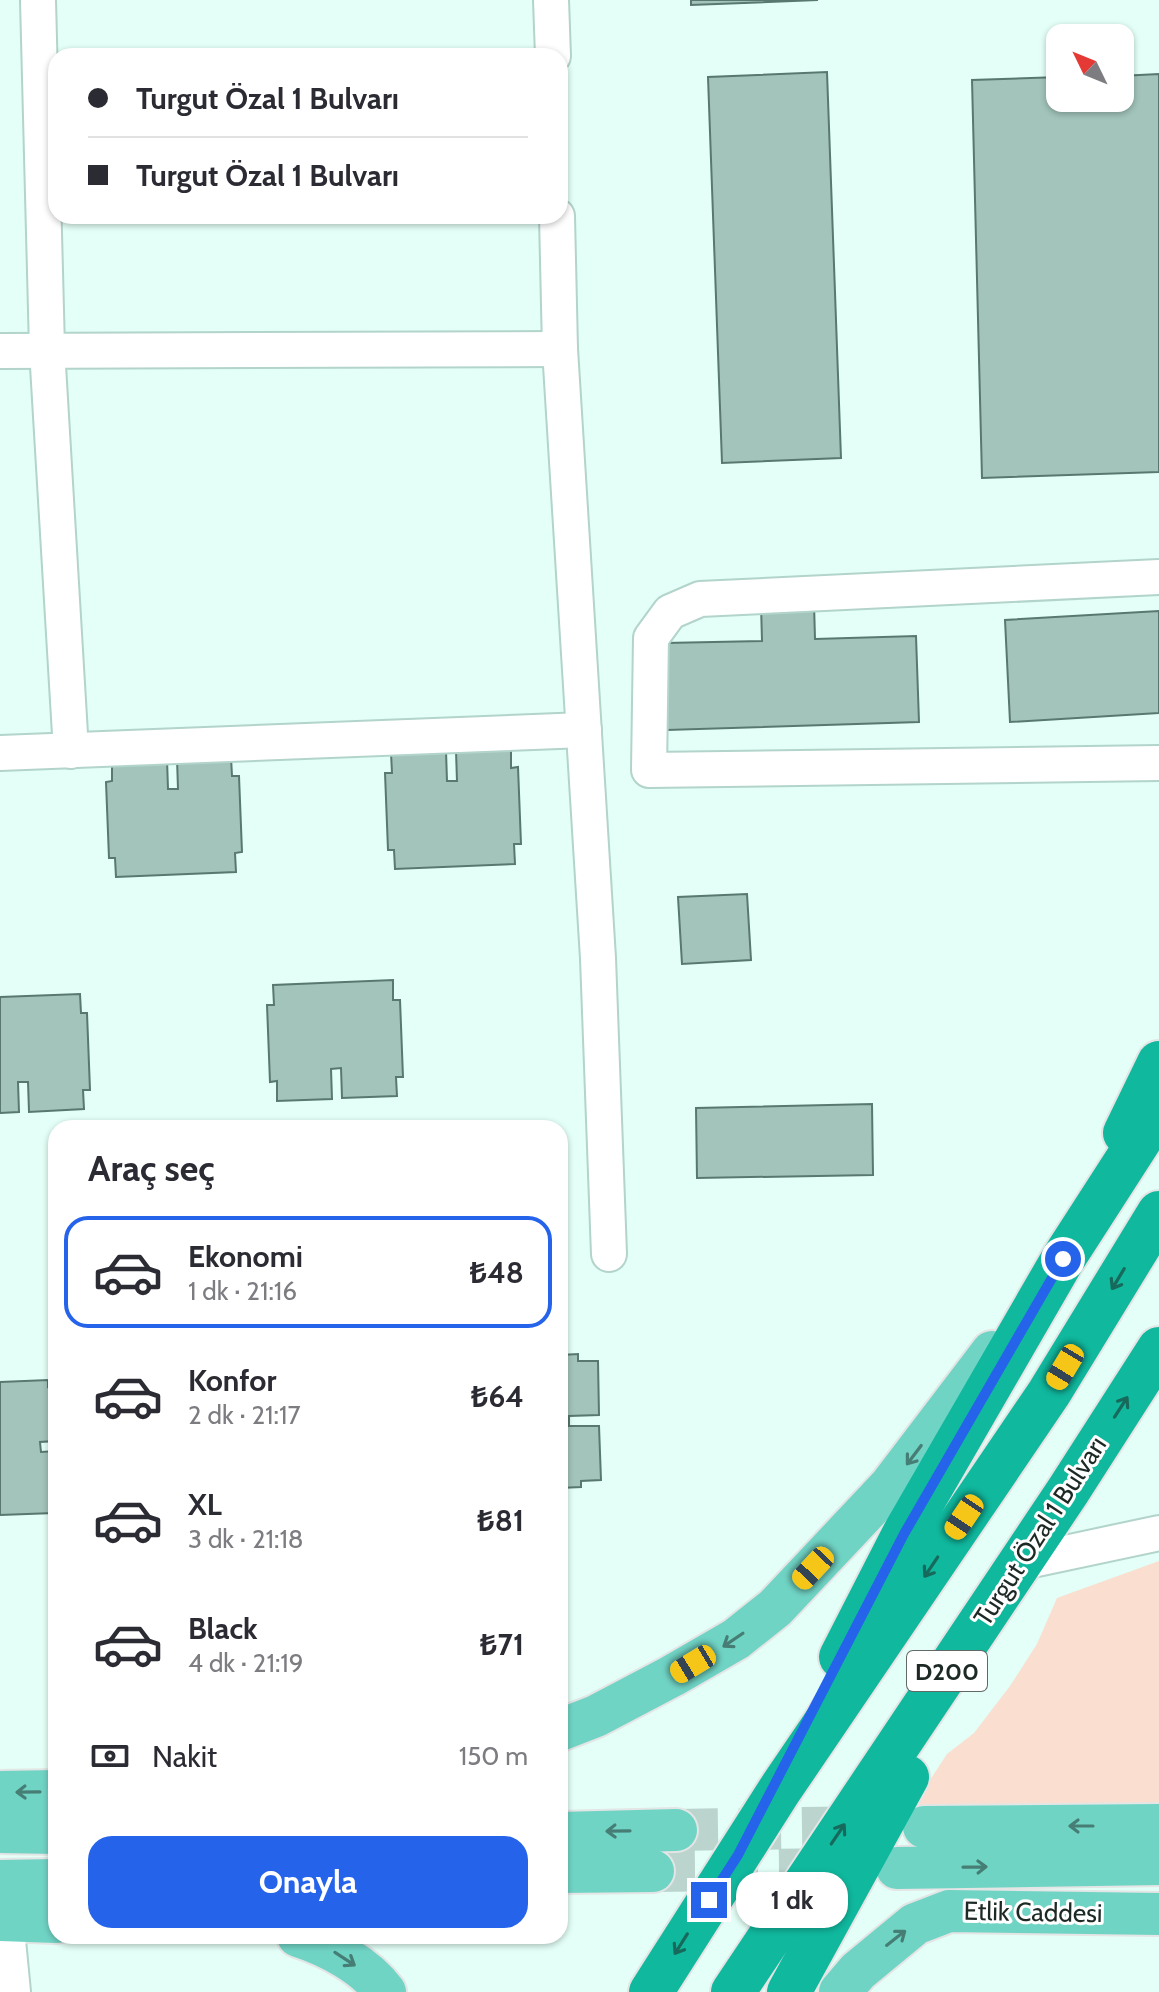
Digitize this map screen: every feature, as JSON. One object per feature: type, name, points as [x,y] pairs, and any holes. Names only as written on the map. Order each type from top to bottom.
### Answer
[{"type":"highway","points":[[1063,1259],[1159,1063]]},
{"type":"highway","points":[[738,1855],[904,1534],[1063,1259],[1159,1110]]},
{"type":"highway","name":"D200","points":[[651,1992],[738,1855],[1049,1393],[1159,1213]]},
{"type":"highway","name":"Turgut Özal 1 Bulvarı","points":[[733,1992],[1068,1491],[1159,1349]]},
{"type":"highway","points":[[789,1992],[1068,1491]]},
{"type":"main road","points":[[568,1727],[596,1716],[672,1676],[736,1639],[775,1608],[890,1486],[1063,1259]]},
{"type":"main road","points":[[0,1792],[48,1791]]},
{"type":"main road","points":[[924,1827],[1159,1825]]},
{"type":"main road","points":[[568,1833],[676,1830]]},
{"type":"main road","points":[[0,1832],[48,1833]]},
{"type":"main road","name":"Etlik Caddesi","points":[[897,1868],[1159,1864]]},
{"type":"main road","points":[[568,1872],[653,1871]]},
{"type":"main road","points":[[2,1907],[48,1884]]},
{"type":"main road","points":[[2,1907],[48,1920]]},
{"type":"main road","name":"Etlik Caddesi","points":[[840,1992],[858,1971],[915,1924],[949,1911],[1159,1914]]},
{"type":"main road","points":[[321,1944],[349,1960],[385,1992]]},
{"type":"street","points":[[38,0],[48,80],[47,349],[71,751]]},
{"type":"street","points":[[551,0],[553,48]]},
{"type":"street","points":[[557,224],[560,349],[598,958],[609,1254]]},
{"type":"street","points":[[0,351],[560,349]]},
{"type":"street","points":[[1159,577],[700,599],[670,612],[651,638],[649,770],[1159,763]]},
{"type":"street","points":[[0,753],[584,730]]},
{"type":"street","points":[[1028,1561],[1159,1533]]},
{"type":"street","points":[[2,1907],[13,1992]]},
{"type":"shaded area","points":[[1159,1561],[1159,1803],[913,1806],[947,1754],[974,1733],[1010,1686],[1037,1644],[1057,1598]]},
{"type":"building","points":[[691,0],[818,0],[691,5]]},
{"type":"building","points":[[827,72],[841,458],[722,463],[708,77]]},
{"type":"building","points":[[1159,74],[1159,472],[982,478],[972,80],[1046,77],[1046,112],[1134,112],[1134,75]]},
{"type":"building","points":[[814,603],[815,639],[916,636],[919,722],[667,730],[665,643],[762,641],[761,605]]},
{"type":"building","points":[[1159,611],[1159,713],[1010,722],[1005,620]]},
{"type":"building","points":[[511,748],[511,768],[518,767],[521,844],[514,844],[515,864],[395,869],[394,850],[388,850],[385,773],[392,773],[391,753],[446,751],[447,781],[457,781],[456,751]]},
{"type":"building","points":[[231,757],[232,776],[239,776],[242,852],[235,853],[236,872],[116,877],[115,858],[109,858],[106,782],[112,781],[112,762],[167,759],[168,789],[178,789],[177,759]]},
{"type":"building","points":[[747,894],[751,960],[682,964],[678,897]]},
{"type":"building","points":[[393,980],[393,1000],[400,1000],[403,1077],[396,1077],[397,1096],[342,1098],[341,1068],[331,1069],[332,1099],[277,1101],[277,1081],[270,1082],[267,1005],[274,1005],[273,985]]},
{"type":"building","points":[[80,994],[81,1013],[87,1013],[90,1090],[83,1090],[84,1109],[29,1112],[28,1082],[18,1082],[19,1112],[0,1113],[0,997]]},
{"type":"building","points":[[872,1104],[873,1175],[697,1178],[696,1108]]},
{"type":"building","points":[[578,1354],[578,1361],[598,1361],[599,1415],[569,1416],[569,1426],[599,1426],[601,1480],[581,1481],[581,1487],[568,1488],[568,1355]]},
{"type":"building","points":[[48,1380],[48,1442],[40,1442],[41,1452],[48,1452],[48,1513],[0,1515],[0,1382]]},
{"type":"tunnel","points":[[676,1830],[875,1827]]},
{"type":"tunnel","points":[[653,1871],[844,1869]]},
{"type":"route","points":[[709,1900],[738,1855],[904,1534],[1063,1259]]}]
